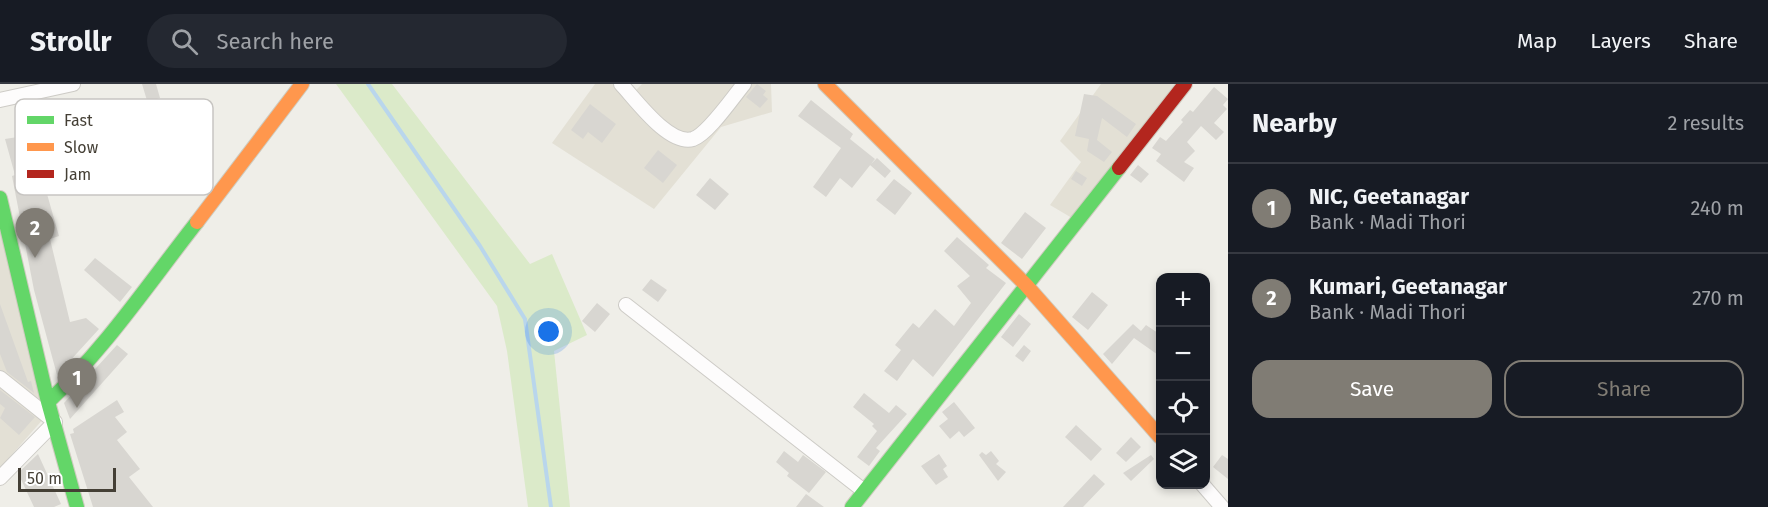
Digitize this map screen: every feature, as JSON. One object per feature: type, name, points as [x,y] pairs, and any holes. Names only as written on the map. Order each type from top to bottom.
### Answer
[{"type":"street","points":[[0,100],[74,84]]},
{"type":"street","points":[[48,402],[74,378],[113,332],[302,84]]},
{"type":"street","points":[[621,84],[661,127],[673,136],[684,139],[693,139],[703,132],[744,84]]},
{"type":"street","points":[[825,84],[1026,285],[1159,435]]},
{"type":"street","points":[[852,507],[1185,84]]},
{"type":"street","points":[[0,198],[48,402],[77,507]]},
{"type":"street","points":[[626,305],[864,491]]},
{"type":"street","points":[[0,378],[55,422]]},
{"type":"street","points":[[0,478],[55,422]]},
{"type":"street","points":[[1206,489],[1222,507]]},
{"type":"shaded area","points":[[595,84],[621,84],[631,95],[642,84],[771,84],[772,112],[721,127],[654,209],[552,143]]},
{"type":"shaded area","points":[[1101,84],[1185,84],[1077,221],[1050,205],[1081,162],[1060,141]]},
{"type":"shaded area","points":[[0,207],[45,417],[0,468]]},
{"type":"green space","points":[[336,84],[392,84],[530,264],[552,254],[587,335],[554,351],[570,507],[528,507],[507,351],[497,306]]},
{"type":"building","points":[[142,84],[156,84],[160,98],[147,99]]},
{"type":"building","points":[[757,84],[766,91],[763,95],[768,99],[760,108],[746,97]]},
{"type":"building","points":[[1214,87],[1228,99],[1223,105],[1227,109],[1214,123],[1224,132],[1216,140],[1201,126],[1187,142],[1195,151],[1184,162],[1194,168],[1184,182],[1156,161],[1161,154],[1152,148],[1160,137],[1166,141],[1183,122],[1181,120],[1190,110],[1193,112]]},
{"type":"building","points":[[1084,94],[1097,96],[1136,124],[1127,137],[1102,118],[1097,140],[1112,152],[1104,162],[1087,151],[1089,139],[1075,136]]},
{"type":"building","points":[[811,100],[853,134],[850,139],[875,159],[852,188],[840,178],[826,197],[813,187],[841,148],[798,116]]},
{"type":"building","points":[[590,104],[616,124],[602,143],[588,132],[583,139],[571,130]]},
{"type":"building","points":[[15,137],[15,175],[5,139]]},
{"type":"building","points":[[658,150],[677,165],[663,183],[644,168]]},
{"type":"building","points":[[877,158],[891,171],[885,178],[870,165]]},
{"type":"building","points":[[1138,165],[1149,174],[1141,183],[1130,175]]},
{"type":"building","points":[[1076,171],[1087,178],[1082,186],[1071,179]]},
{"type":"building","points":[[15,175],[15,192],[12,176]]},
{"type":"building","points":[[710,178],[729,194],[715,210],[696,195]]},
{"type":"building","points":[[894,179],[912,193],[895,215],[876,200]]},
{"type":"building","points":[[16,195],[47,195],[59,236],[50,239],[70,322],[86,318],[99,329],[57,375],[34,290]]},
{"type":"building","points":[[1025,212],[1046,228],[1022,259],[1001,243]]},
{"type":"building","points":[[957,237],[989,265],[986,268],[1006,283],[933,377],[913,359],[897,381],[884,371],[901,350],[895,345],[913,323],[919,328],[935,309],[954,326],[971,303],[957,286],[970,276],[944,251]]},
{"type":"building","points":[[95,258],[132,287],[120,302],[84,270]]},
{"type":"building","points":[[651,279],[667,290],[658,302],[642,290]]},
{"type":"building","points":[[1092,292],[1108,305],[1088,330],[1072,317]]},
{"type":"building","points":[[597,303],[610,314],[595,332],[582,321]]},
{"type":"building","points":[[0,304],[34,393],[7,372],[0,354]]},
{"type":"building","points":[[1019,314],[1031,324],[1013,347],[1001,337]]},
{"type":"building","points":[[1133,324],[1141,331],[1146,325],[1156,332],[1156,353],[1134,338],[1112,364],[1103,354]]},
{"type":"building","points":[[117,345],[128,354],[70,419],[64,403]]},
{"type":"building","points":[[1024,345],[1031,351],[1023,362],[1015,356]]},
{"type":"building","points":[[0,390],[35,417],[19,435],[0,418],[5,408],[0,404]]},
{"type":"building","points":[[864,393],[889,413],[896,405],[907,414],[876,448],[880,451],[869,466],[857,457],[877,431],[872,426],[874,424],[853,407]]},
{"type":"building","points":[[117,400],[124,412],[115,417],[127,432],[117,440],[140,469],[129,477],[153,507],[93,507],[70,434],[74,433],[73,429]]},
{"type":"building","points":[[954,402],[975,428],[964,437],[959,431],[950,439],[939,426],[948,419],[942,412]]},
{"type":"building","points":[[1076,425],[1102,449],[1091,461],[1065,437]]},
{"type":"building","points":[[1131,437],[1141,447],[1126,462],[1116,453]]},
{"type":"building","points":[[784,451],[798,462],[803,455],[826,472],[809,493],[787,476],[789,473],[776,462]]},
{"type":"building","points":[[991,451],[999,461],[996,464],[1006,472],[998,481],[979,455],[982,452],[986,455]]},
{"type":"building","points":[[38,454],[61,504],[54,507],[34,507],[18,473]]},
{"type":"building","points":[[939,454],[947,466],[943,469],[948,477],[936,485],[921,466]]},
{"type":"building","points":[[1151,455],[1154,459],[1131,481],[1123,473]]},
{"type":"building","points":[[1222,455],[1228,459],[1228,479],[1213,467]]},
{"type":"building","points":[[1094,474],[1105,484],[1083,507],[1063,507]]},
{"type":"building","points":[[806,494],[824,507],[796,507]]},
{"type":"waterway","points":[[368,84],[480,246],[525,319],[551,507]]},
{"type":"traffic: fast","points":[[852,507],[1119,168]]},
{"type":"traffic: fast","points":[[0,198],[48,402],[77,507]]},
{"type":"traffic: fast","points":[[48,402],[108,338],[197,222]]},
{"type":"traffic: slow","points":[[197,222],[302,84]]},
{"type":"traffic: slow","points":[[825,84],[1026,285],[1158,435]]},
{"type":"traffic: jam","points":[[1119,168],[1185,84]]},
{"type":"place","name":"Kumari, Geetanagar","points":[[35,258]]},
{"type":"place","name":"NIC, Geetanagar","points":[[77,408]]}]
